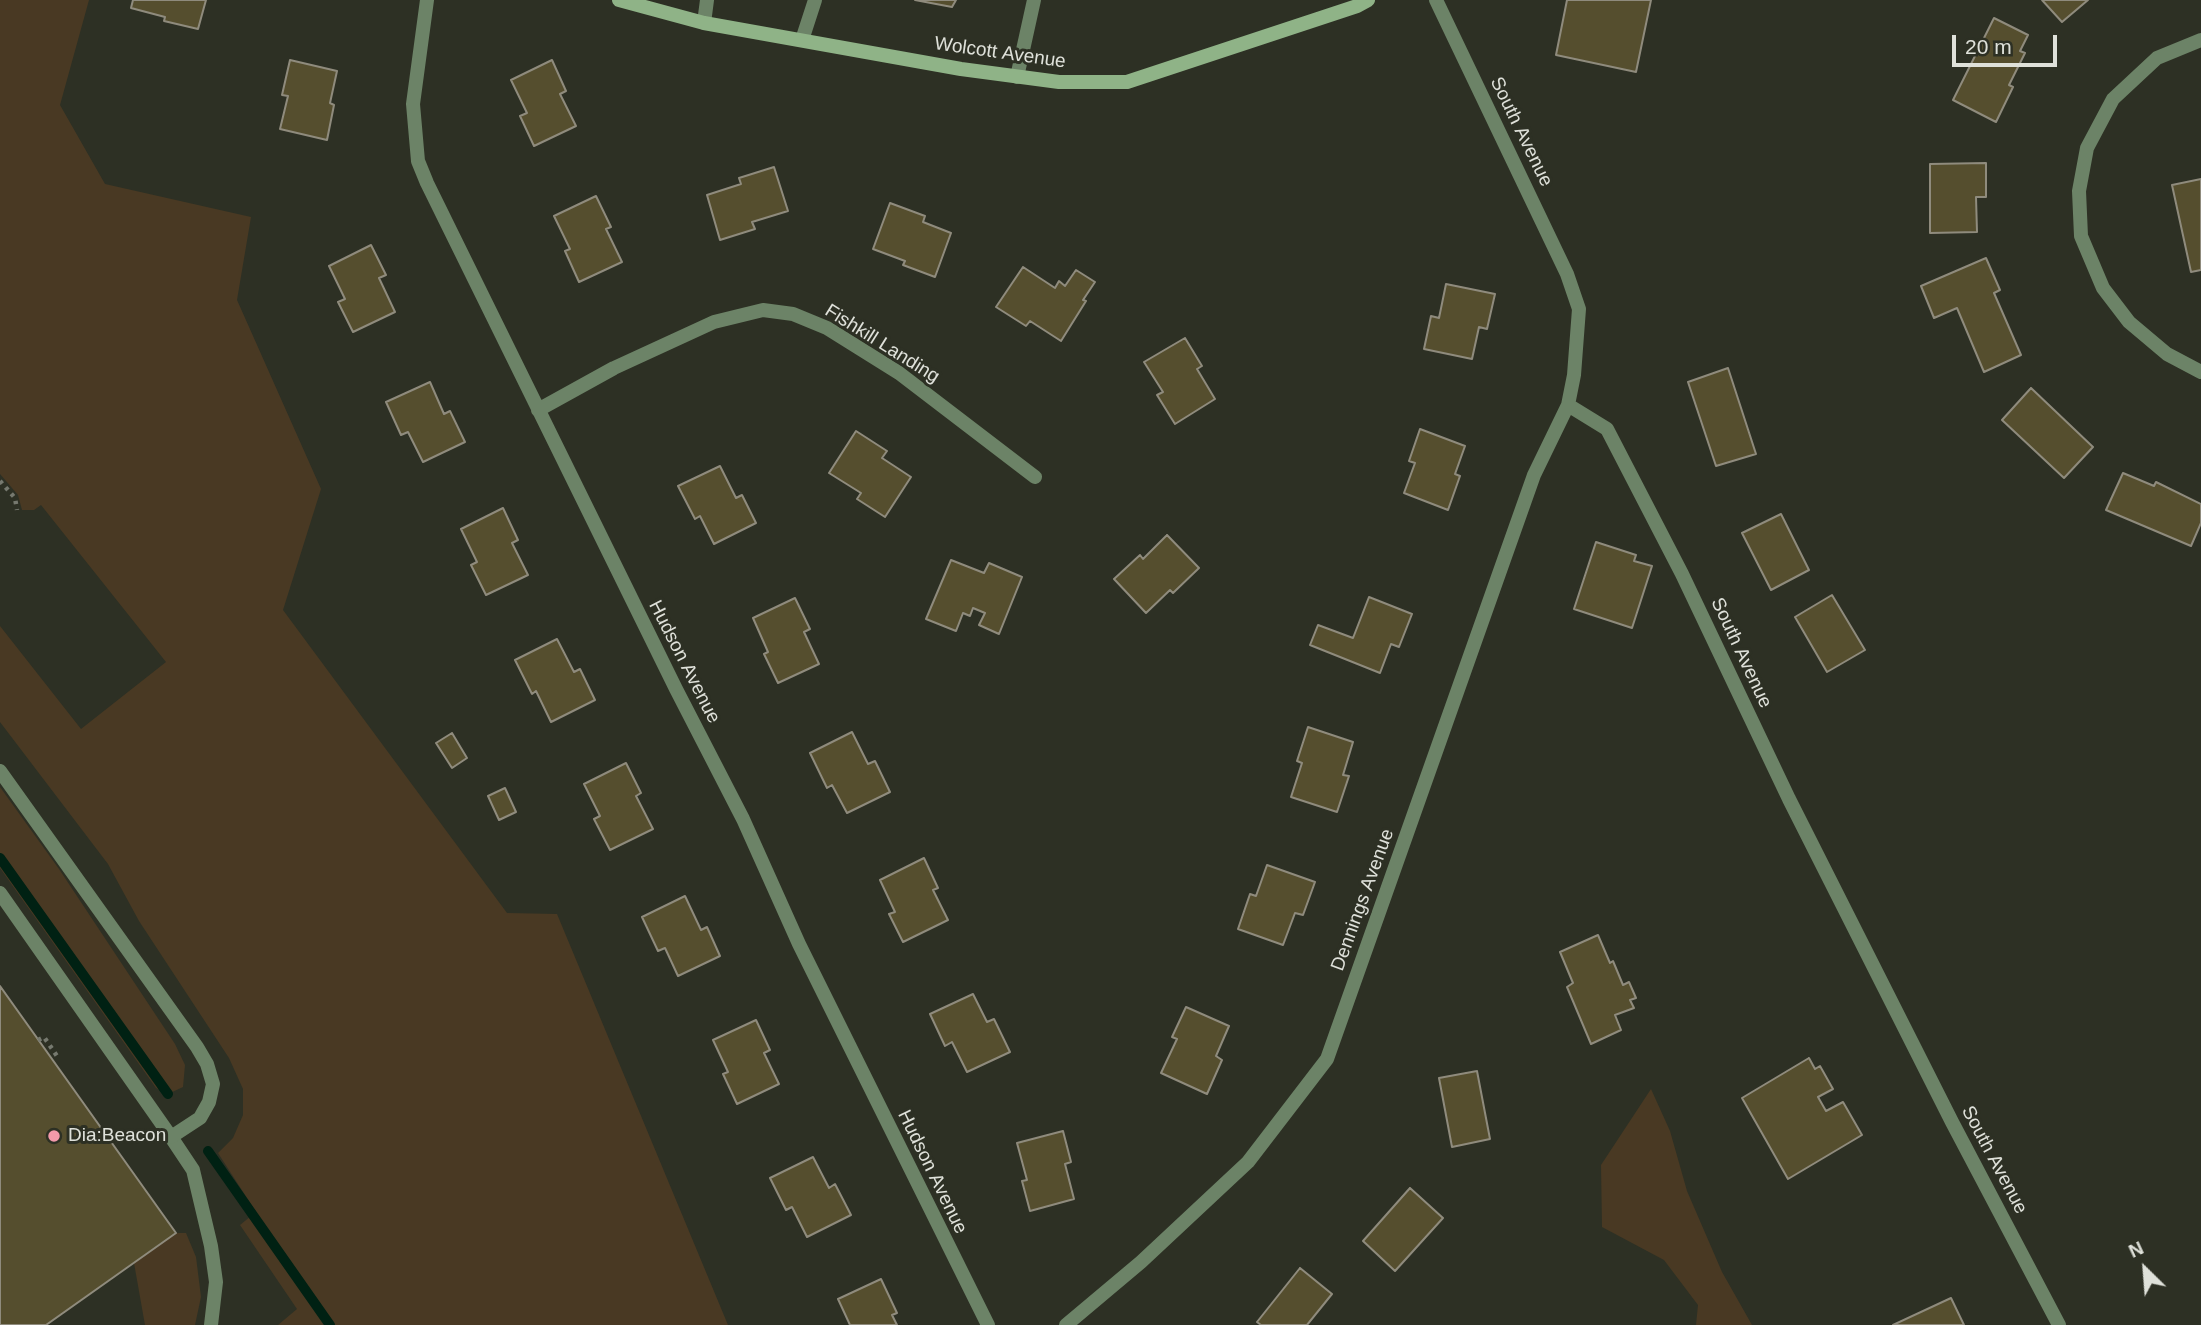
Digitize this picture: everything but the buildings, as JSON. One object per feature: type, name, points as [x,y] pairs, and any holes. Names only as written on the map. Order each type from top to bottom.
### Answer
[{"type":"main road","name":"Wolcott Avenue","points":[[619,0],[704,23],[961,69],[1059,82],[1128,82],[1357,6],[1368,0]]},
{"type":"street","name":"Hudson Avenue","points":[[427,0],[413,97],[418,160],[427,183],[676,689],[743,819],[799,944],[988,1325]]},
{"type":"street","points":[[704,23],[707,0]]},
{"type":"street","points":[[802,40],[815,0]]},
{"type":"street","points":[[1017,77],[1034,0]]},
{"type":"street","name":"South Avenue","points":[[1436,0],[1567,274],[1579,309],[1568,405],[1607,429],[1682,574],[1789,799],[1946,1110],[2059,1325]]},
{"type":"street","points":[[2201,40],[2157,58],[2113,99],[2087,148],[2079,191],[2081,236],[2103,288],[2129,322],[2167,354],[2201,372]]},
{"type":"street","name":"Fishkill Landing","points":[[538,410],[614,368],[713,322],[763,310],[793,314],[827,328],[899,373],[1035,478]]},
{"type":"street","name":"Dennings Avenue","points":[[1066,1325],[1141,1262],[1248,1162],[1326,1059],[1534,475],[1568,405]]},
{"type":"street","points":[[0,771],[207,1064],[213,1084],[209,1102],[200,1118],[171,1137]]},
{"type":"street","points":[[0,893],[193,1170],[211,1246],[216,1282],[211,1325]]},
{"type":"path","points":[[0,481],[15,498],[17,510]]},
{"type":"path","points":[[38,1040],[44,1037],[57,1056]]},
{"type":"shaded area","points":[[0,0],[89,0],[60,105],[105,184],[251,217],[237,300],[321,489],[283,610],[507,913],[557,914],[728,1325],[278,1325],[297,1309],[240,1225],[256,1212],[218,1153],[233,1138],[243,1115],[243,1089],[229,1058],[139,921],[108,864],[0,722],[0,626],[81,729],[166,662],[41,505],[34,510],[22,510],[18,495],[0,474]]},
{"type":"shaded area","points":[[0,787],[59,869],[175,1044],[185,1065],[183,1087],[168,1094],[156,1088],[0,868]]},
{"type":"shaded area","points":[[1651,1089],[1670,1131],[1687,1191],[1722,1272],[1752,1325],[1696,1325],[1698,1305],[1664,1260],[1602,1227],[1601,1165]]},
{"type":"shaded area","points":[[176,1233],[186,1233],[196,1257],[201,1297],[195,1325],[145,1325],[134,1263]]},
{"type":"waterway","points":[[0,858],[168,1094]]},
{"type":"waterway","points":[[208,1151],[330,1325]]},
{"type":"place","name":"Dia:Beacon","points":[[54,1136]]}]
